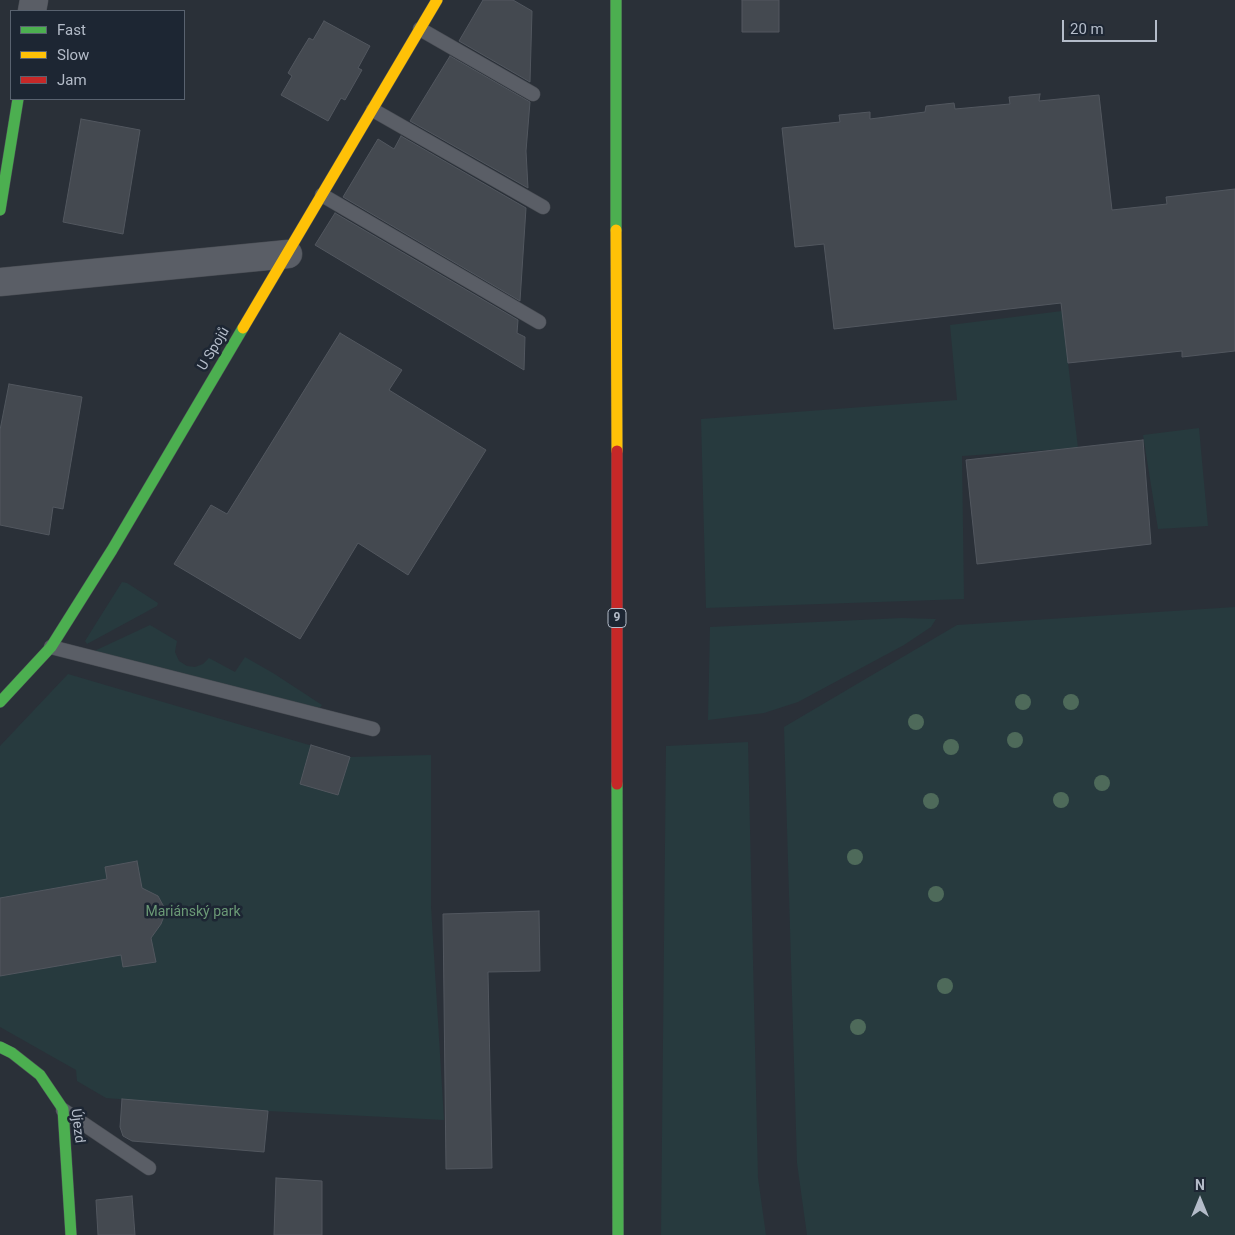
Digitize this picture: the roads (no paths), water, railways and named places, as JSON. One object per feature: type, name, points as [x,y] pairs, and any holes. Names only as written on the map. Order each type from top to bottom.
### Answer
[{"type":"main road","name":"U Spojů","points":[[0,702],[51,647],[117,542],[437,0]]},
{"type":"main road","name":"9","points":[[616,0],[618,1235]]},
{"type":"main road","points":[[0,210],[18,100]]},
{"type":"main road","name":"Újezd","points":[[0,1047],[12,1053],[40,1075],[63,1109],[70,1235]]},
{"type":"street","points":[[0,282],[288,254]]},
{"type":"lane","points":[[420,29],[533,94]]},
{"type":"lane","points":[[372,110],[543,207]]},
{"type":"lane","points":[[322,195],[539,322]]},
{"type":"lane","points":[[51,647],[373,730]]},
{"type":"lane","points":[[63,1109],[150,1168]]},
{"type":"park label","name":"Mariánský park","points":[[193,912]]}]
